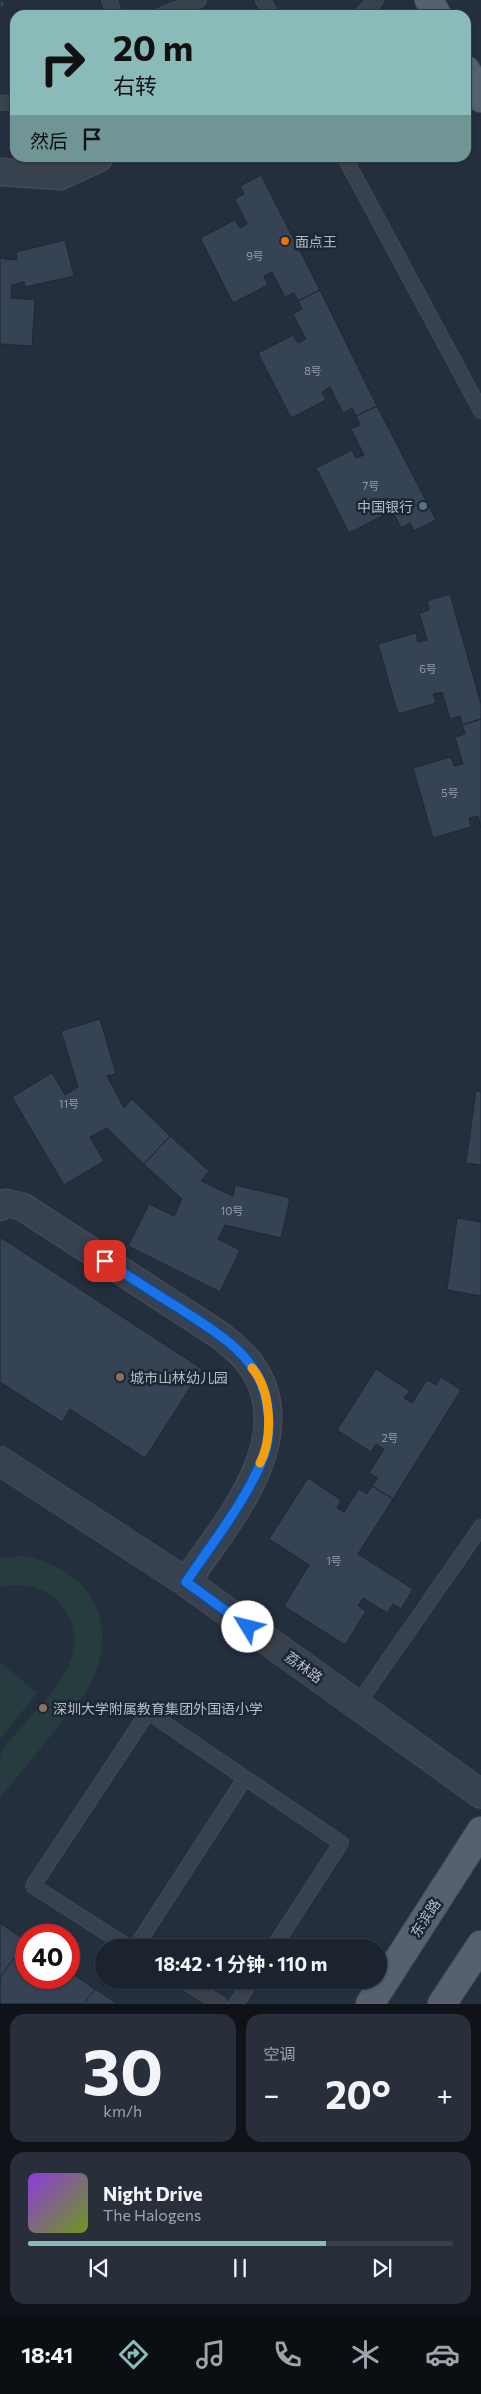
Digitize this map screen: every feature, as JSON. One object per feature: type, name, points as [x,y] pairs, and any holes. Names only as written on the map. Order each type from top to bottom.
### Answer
[{"type":"main road","points":[[471,79],[481,98]]},
{"type":"main road","name":"东滨路","points":[[370,2004],[481,1831]]},
{"type":"main road","points":[[442,2004],[481,1945]]},
{"type":"street","points":[[0,172],[60,176],[90,162]]},
{"type":"street","points":[[0,1207],[6,1203],[23,1208],[31,1213],[221,1336],[240,1353],[255,1371],[265,1395],[270,1423],[264,1454],[229,1519],[186,1582]]},
{"type":"street","name":"荔林路","points":[[0,1461],[186,1582],[481,1794]]},
{"type":"lane","points":[[174,10],[199,0]]},
{"type":"lane","points":[[367,10],[376,0]]},
{"type":"lane","points":[[347,162],[481,411]]},
{"type":"lane","points":[[357,1705],[481,1527]]},
{"type":"lane","points":[[116,1939],[33,1886],[148,1712],[341,1843],[279,1939]]},
{"type":"lane","points":[[141,1939],[245,1778]]},
{"type":"lane","points":[[196,1989],[220,2004]]},
{"type":"lane","points":[[236,2004],[246,1989]]},
{"type":"green space","points":[[25,1556],[50,1564],[70,1575],[86,1590],[96,1608],[102,1627],[102,1649],[96,1671],[84,1695],[0,1798],[2,1750],[55,1688],[64,1674],[74,1647],[74,1633],[70,1619],[63,1607],[51,1595],[30,1586],[0,1587],[0,1558]]},
{"type":"green space","points":[[0,1662],[37,1693],[0,1739]]},
{"type":"building","points":[[0,0],[3,0],[5,6],[0,8]]},
{"type":"building","points":[[261,175],[320,290],[298,301],[294,293],[285,297],[272,272],[264,276],[268,285],[233,303],[200,238],[235,220],[240,228],[247,224],[235,199],[244,194],[240,186]]},
{"type":"building","points":[[65,240],[74,276],[25,287],[24,282],[12,285],[11,298],[35,300],[32,346],[0,344],[0,258],[17,259],[16,252]]},
{"type":"building","points":[[320,290],[377,406],[356,416],[352,408],[343,413],[330,387],[322,392],[326,400],[291,418],[258,353],[293,335],[298,343],[306,339],[293,314],[302,309],[298,301]]},
{"type":"building","points":[[377,406],[436,520],[414,531],[410,523],[401,528],[388,502],[380,506],[384,515],[349,533],[316,468],[352,450],[356,458],[364,455],[351,429],[360,425],[356,416]]},
{"type":"building","points":[[450,594],[481,704],[481,719],[462,725],[460,716],[450,719],[442,692],[433,694],[436,703],[398,714],[378,644],[416,633],[418,642],[427,640],[419,613],[429,610],[427,601]]},
{"type":"building","points":[[481,719],[481,828],[478,816],[469,818],[471,827],[433,838],[413,768],[451,757],[454,766],[463,764],[455,737],[465,734],[462,725]]},
{"type":"building","points":[[100,1019],[116,1074],[107,1076],[124,1108],[132,1099],[170,1136],[144,1164],[107,1128],[90,1137],[104,1161],[64,1185],[12,1097],[52,1073],[65,1095],[78,1087],[61,1031]]},
{"type":"building","points":[[476,1091],[481,1092],[481,1165],[466,1163]]},
{"type":"building","points":[[170,1136],[209,1171],[201,1181],[233,1196],[235,1185],[290,1198],[281,1238],[225,1225],[218,1239],[240,1250],[220,1292],[128,1246],[149,1204],[174,1216],[182,1199],[144,1164]]},
{"type":"building","points":[[457,1218],[481,1222],[481,1296],[447,1290]]},
{"type":"building","points":[[0,1237],[202,1369],[145,1458],[70,1409],[62,1422],[0,1382]]},
{"type":"building","points":[[376,1369],[410,1391],[404,1398],[412,1403],[427,1380],[436,1385],[441,1377],[461,1390],[393,1499],[372,1486],[378,1478],[369,1473],[384,1449],[376,1444],[371,1452],[337,1430]]},
{"type":"building","points":[[308,1478],[341,1500],[337,1508],[344,1512],[359,1489],[367,1494],[372,1486],[393,1499],[358,1554],[413,1589],[401,1609],[393,1604],[387,1613],[363,1598],[358,1606],[366,1611],[345,1645],[284,1606],[309,1565],[269,1539]]},
{"type":"building","points":[[0,1923],[15,1933],[15,1989],[80,1989],[80,1979],[117,2004],[0,2004]]},
{"type":"building","points":[[15,1957],[15,1989],[80,1989],[80,1979],[95,1989],[84,2004],[0,2004],[0,1978]]},
{"type":"slow traffic","points":[[252,1368],[265,1395],[270,1423],[264,1454],[260,1463]]},
{"type":"place","name":"面点王","points":[[285,241]]},
{"type":"place","name":"中国银行","points":[[423,506]]},
{"type":"place","name":"城市山林幼儿园","points":[[120,1377]]},
{"type":"place","name":"深圳大学附属教育集团外国语小学","points":[[43,1708]]},
{"type":"route","points":[[105,1261],[221,1336],[240,1353],[255,1371],[265,1395],[270,1423],[264,1454],[229,1519],[186,1582],[248,1627]]}]
